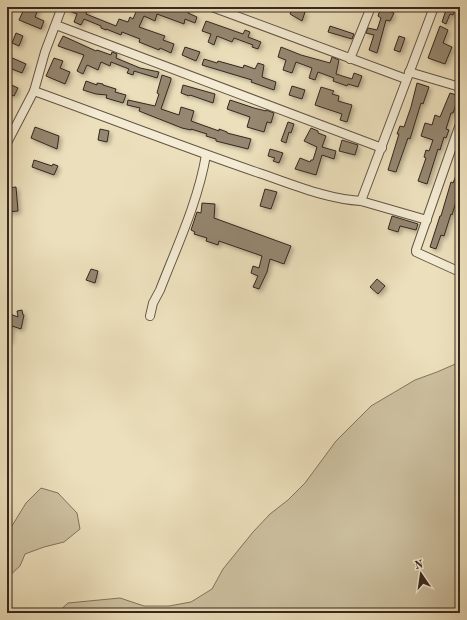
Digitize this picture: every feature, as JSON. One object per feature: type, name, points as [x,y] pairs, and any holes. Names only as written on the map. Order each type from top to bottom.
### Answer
[{"type":"street","points":[[7,143],[34,91],[45,52],[62,7]]},
{"type":"street","points":[[212,7],[350,58],[408,75],[460,87]]},
{"type":"street","points":[[350,58],[371,7]]},
{"type":"street","points":[[361,201],[434,7]]},
{"type":"street","points":[[56,25],[382,148]]},
{"type":"street","points":[[34,91],[206,155],[323,194],[352,201],[361,201],[427,220]]},
{"type":"street","points":[[460,124],[416,248],[416,252],[460,272]]},
{"type":"street","points":[[150,316],[153,303],[160,290],[195,200],[206,155]]},
{"type":"shaded area","points":[[460,362],[460,613],[57,613],[68,603],[120,598],[144,606],[169,606],[191,602],[212,589],[223,569],[253,532],[270,514],[288,500],[305,483],[336,441],[371,406],[415,380]]},
{"type":"shaded area","points":[[41,488],[58,493],[77,513],[80,529],[64,542],[25,554],[20,566],[7,578],[7,534],[26,503]]},
{"type":"building","points":[[25,7],[39,7],[35,17],[44,21],[41,29],[19,20]]},
{"type":"building","points":[[67,7],[89,7],[86,14],[116,26],[119,19],[128,22],[130,17],[133,19],[138,7],[170,7],[178,10],[180,7],[197,17],[195,23],[185,19],[184,24],[157,14],[155,21],[144,16],[139,27],[165,36],[163,40],[174,44],[171,53],[139,42],[140,39],[122,32],[121,35],[106,30],[101,28],[101,26],[84,19],[81,25],[74,22],[77,14],[67,10]]},
{"type":"building","points":[[293,7],[305,12],[302,21],[290,14]]},
{"type":"building","points":[[381,7],[388,7],[386,10],[394,13],[390,21],[386,20],[377,53],[369,50],[374,35],[366,33],[368,28],[377,30],[381,18],[378,16]]},
{"type":"building","points":[[447,7],[457,7],[453,15],[450,14],[446,24],[442,22]]},
{"type":"building","points":[[206,21],[243,34],[245,30],[250,32],[248,37],[261,42],[258,49],[252,47],[253,45],[234,38],[232,42],[217,36],[214,45],[208,42],[211,34],[202,31]]},
{"type":"building","points":[[330,26],[354,34],[352,39],[328,32]]},
{"type":"building","points":[[440,26],[448,30],[443,43],[452,47],[445,64],[428,58]]},
{"type":"building","points":[[16,33],[23,36],[19,46],[12,43]]},
{"type":"building","points":[[63,36],[96,51],[97,50],[111,55],[112,52],[117,54],[116,58],[140,68],[159,72],[157,78],[134,71],[133,75],[127,73],[129,69],[111,62],[110,66],[101,62],[98,70],[87,65],[83,74],[77,71],[84,55],[58,46]]},
{"type":"building","points":[[399,36],[405,38],[400,52],[394,50]]},
{"type":"building","points":[[185,47],[200,52],[196,61],[182,55]]},
{"type":"building","points":[[281,47],[301,55],[330,63],[332,57],[339,60],[336,74],[352,79],[354,73],[362,76],[358,87],[348,84],[347,86],[333,81],[334,78],[318,72],[315,80],[309,78],[312,68],[296,62],[292,73],[283,70],[286,60],[278,57]]},
{"type":"building","points":[[10,57],[26,64],[22,73],[7,67]]},
{"type":"building","points":[[54,58],[63,61],[60,68],[70,72],[65,84],[46,76]]},
{"type":"building","points":[[204,59],[243,68],[244,65],[255,69],[258,63],[264,65],[262,77],[276,82],[274,90],[251,82],[252,80],[202,65]]},
{"type":"building","points":[[162,75],[171,78],[171,80],[161,109],[179,115],[181,107],[194,111],[191,121],[219,131],[219,129],[227,133],[251,139],[248,149],[216,141],[216,139],[206,136],[207,134],[182,128],[139,111],[140,108],[127,105],[128,100],[155,106],[159,94],[157,93]]},
{"type":"building","points":[[86,81],[97,85],[97,83],[103,84],[116,89],[115,92],[126,95],[123,103],[106,98],[107,95],[96,94],[83,90]]},
{"type":"building","points":[[7,83],[18,88],[14,96],[7,93]]},
{"type":"building","points":[[417,83],[429,87],[423,104],[421,103],[410,139],[408,138],[396,172],[388,170],[399,134],[397,134],[400,126],[404,127]]},
{"type":"building","points":[[183,85],[215,94],[213,103],[181,93]]},
{"type":"building","points":[[292,86],[305,90],[302,99],[289,95]]},
{"type":"building","points":[[321,87],[334,91],[332,94],[339,96],[338,101],[352,105],[347,122],[340,120],[342,114],[315,105]]},
{"type":"building","points":[[450,93],[459,96],[453,113],[451,113],[446,129],[449,130],[446,138],[444,137],[440,150],[438,149],[427,184],[418,181],[426,158],[424,157],[426,150],[429,151],[433,140],[421,136],[425,123],[432,125],[435,115],[440,117]]},
{"type":"building","points":[[230,100],[274,113],[271,123],[267,122],[264,132],[247,127],[250,117],[227,109]]},
{"type":"building","points":[[288,122],[294,124],[291,133],[289,132],[286,143],[281,141]]},
{"type":"building","points":[[35,127],[59,136],[57,149],[31,138]]},
{"type":"building","points":[[311,128],[326,136],[322,147],[336,151],[334,159],[322,155],[316,175],[295,169],[300,158],[310,162],[313,160],[317,147],[304,141]]},
{"type":"building","points":[[100,129],[109,131],[107,142],[98,140]]},
{"type":"building","points":[[342,140],[358,145],[355,155],[339,151]]},
{"type":"building","points":[[270,149],[283,153],[279,163],[273,161],[275,158],[268,156]]},
{"type":"building","points":[[34,160],[52,166],[53,164],[58,166],[54,175],[32,167]]},
{"type":"building","points":[[460,166],[460,188],[444,236],[441,235],[436,249],[430,247],[451,182],[453,183]]},
{"type":"building","points":[[16,187],[18,211],[7,212],[7,204],[9,204],[8,188]]},
{"type":"building","points":[[265,189],[277,192],[271,209],[260,206]]},
{"type":"building","points":[[202,203],[215,204],[214,218],[291,246],[284,264],[270,259],[267,272],[259,289],[253,287],[258,276],[251,273],[253,266],[259,268],[262,256],[219,241],[218,245],[206,241],[207,238],[194,234],[195,232],[191,230],[197,212],[201,213]]},
{"type":"building","points":[[392,216],[418,224],[416,230],[400,226],[398,232],[388,229]]},
{"type":"building","points":[[91,269],[98,271],[95,283],[86,280]]},
{"type":"building","points":[[377,279],[385,286],[378,294],[370,287]]},
{"type":"building","points":[[22,310],[24,315],[21,329],[12,326],[10,341],[7,341],[7,323],[10,314],[18,317],[17,311]]}]
